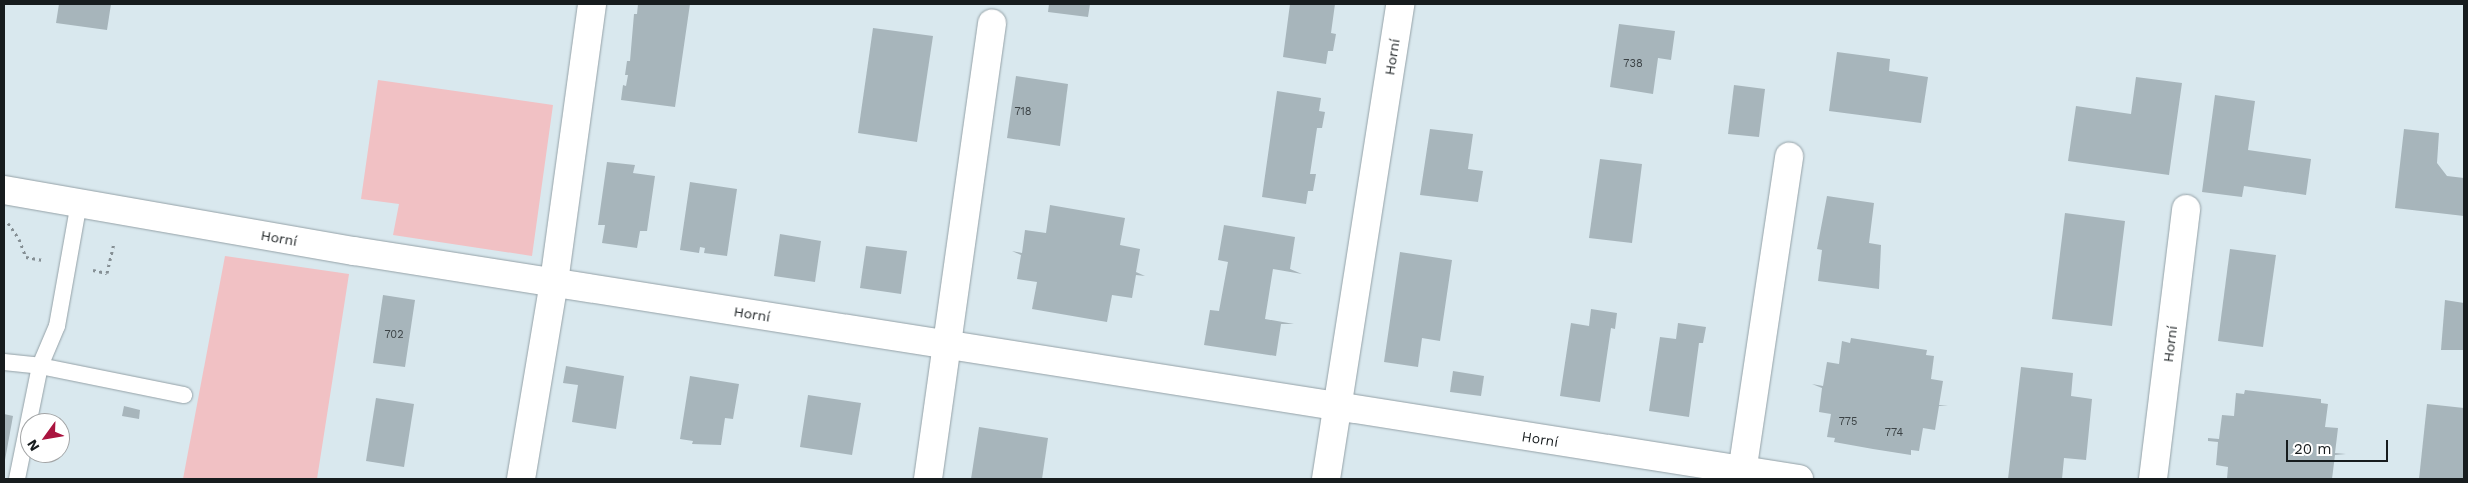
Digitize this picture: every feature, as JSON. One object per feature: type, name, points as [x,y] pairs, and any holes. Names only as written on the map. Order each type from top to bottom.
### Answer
[{"type":"street","points":[[521,479],[554,282],[592,4]]},
{"type":"street","name":"Horní","points":[[1326,479],[1400,4]]},
{"type":"street","points":[[928,479],[949,345],[992,23]]},
{"type":"street","points":[[1742,475],[1790,157]]},
{"type":"street","name":"Horní","points":[[4,190],[554,282],[1338,407],[1742,475],[1799,479]]},
{"type":"street","name":"Horní","points":[[2153,479],[2186,209]]},
{"type":"lane","points":[[17,479],[40,366],[57,326],[79,203]]},
{"type":"lane","points":[[4,362],[40,366],[184,395]]},
{"type":"shaded area","points":[[378,80],[553,105],[532,256],[393,235],[399,204],[361,199]]},
{"type":"shaded area","points":[[225,256],[349,274],[317,479],[183,479]]},
{"type":"building","points":[[59,4],[111,4],[107,30],[56,23]]},
{"type":"building","points":[[638,4],[690,4],[675,107],[621,100],[623,85],[626,86],[628,75],[625,75],[627,61],[630,61],[634,14],[637,14]]},
{"type":"building","points":[[1049,4],[1090,4],[1088,17],[1048,12]]},
{"type":"building","points":[[1290,4],[1335,4],[1331,33],[1336,34],[1333,51],[1328,51],[1326,64],[1283,57]]},
{"type":"building","points":[[1619,24],[1675,31],[1671,60],[1658,58],[1653,94],[1610,87]]},
{"type":"building","points":[[873,28],[933,36],[917,142],[858,133]]},
{"type":"building","points":[[1837,52],[1890,59],[1889,71],[1928,77],[1921,123],[1829,111]]},
{"type":"building","points":[[1016,76],[1068,84],[1060,146],[1007,138]]},
{"type":"building","points":[[2136,77],[2182,83],[2169,175],[2068,161],[2076,106],[2131,114]]},
{"type":"building","points":[[1734,85],[1765,89],[1759,137],[1728,134]]},
{"type":"building","points":[[1277,91],[1321,98],[1319,111],[1325,112],[1322,128],[1317,128],[1310,174],[1316,174],[1313,191],[1308,191],[1306,204],[1262,197]]},
{"type":"building","points":[[2215,95],[2255,101],[2248,150],[2311,159],[2306,195],[2244,186],[2242,197],[2202,192]]},
{"type":"building","points":[[1430,129],[1473,134],[1468,169],[1483,171],[1478,202],[1420,195]]},
{"type":"building","points":[[2404,129],[2439,133],[2437,163],[2447,176],[2464,178],[2464,216],[2395,208]]},
{"type":"building","points":[[1600,159],[1642,164],[1632,243],[1589,238]]},
{"type":"building","points":[[607,162],[635,165],[633,173],[655,176],[647,231],[640,231],[637,248],[602,243],[605,225],[598,225]]},
{"type":"building","points":[[690,182],[737,189],[727,256],[704,253],[705,248],[700,247],[699,253],[680,250]]},
{"type":"building","points":[[1827,196],[1874,203],[1869,243],[1881,245],[1879,289],[1818,281],[1822,250],[1817,249]]},
{"type":"building","points":[[1050,205],[1125,218],[1120,245],[1140,249],[1136,272],[1145,276],[1136,275],[1132,298],[1112,295],[1107,322],[1032,309],[1037,282],[1017,279],[1021,255],[1012,251],[1022,253],[1025,230],[1046,233]]},
{"type":"building","points":[[2065,213],[2125,221],[2112,326],[2052,319]]},
{"type":"building","points":[[1224,225],[1295,237],[1290,269],[1302,274],[1273,269],[1265,319],[1294,324],[1281,324],[1276,356],[1204,345],[1210,310],[1219,311],[1228,262],[1218,260]]},
{"type":"building","points":[[780,234],[821,241],[815,282],[774,276]]},
{"type":"building","points":[[866,246],[907,251],[901,294],[860,288]]},
{"type":"building","points":[[2230,249],[2276,255],[2263,347],[2218,341]]},
{"type":"building","points":[[1400,252],[1452,260],[1440,341],[1422,338],[1418,367],[1384,362]]},
{"type":"building","points":[[383,295],[415,300],[405,367],[373,363]]},
{"type":"building","points":[[2445,300],[2464,303],[2464,350],[2441,350]]},
{"type":"building","points":[[1591,309],[1617,313],[1615,329],[1611,328],[1600,402],[1560,396],[1571,323],[1589,326]]},
{"type":"building","points":[[1678,323],[1706,327],[1703,343],[1699,343],[1689,417],[1649,411],[1660,337],[1676,339]]},
{"type":"building","points":[[1851,338],[1927,350],[1926,355],[1934,356],[1931,379],[1943,381],[1939,405],[1948,406],[1939,406],[1935,430],[1923,428],[1919,451],[1911,450],[1911,455],[1834,442],[1835,438],[1827,437],[1831,414],[1819,412],[1822,388],[1812,384],[1823,386],[1827,362],[1839,364],[1842,341],[1850,343]]},
{"type":"building","points":[[566,366],[624,376],[616,429],[572,422],[578,385],[563,383]]},
{"type":"building","points":[[2021,367],[2073,373],[2071,396],[2092,399],[2086,460],[2064,458],[2062,479],[2008,479]]},
{"type":"building","points":[[1453,371],[1484,376],[1481,396],[1450,392]]},
{"type":"building","points":[[690,376],[739,384],[733,419],[725,418],[721,445],[692,444],[693,441],[680,439]]},
{"type":"building","points":[[2245,390],[2321,399],[2321,403],[2328,404],[2325,427],[2338,428],[2335,453],[2346,454],[2335,455],[2332,479],[2227,479],[2228,467],[2216,465],[2218,442],[2208,441],[2208,438],[2219,439],[2222,415],[2234,416],[2236,393],[2244,394]]},
{"type":"building","points":[[808,395],[861,403],[852,455],[800,447]]},
{"type":"building","points":[[376,398],[414,404],[404,467],[366,461]]},
{"type":"building","points":[[2427,404],[2464,408],[2464,479],[2419,479]]},
{"type":"building","points":[[124,406],[140,410],[139,419],[122,416]]},
{"type":"building","points":[[4,414],[13,416],[5,460],[4,460]]},
{"type":"building","points":[[979,427],[1048,438],[1042,479],[971,479]]}]
